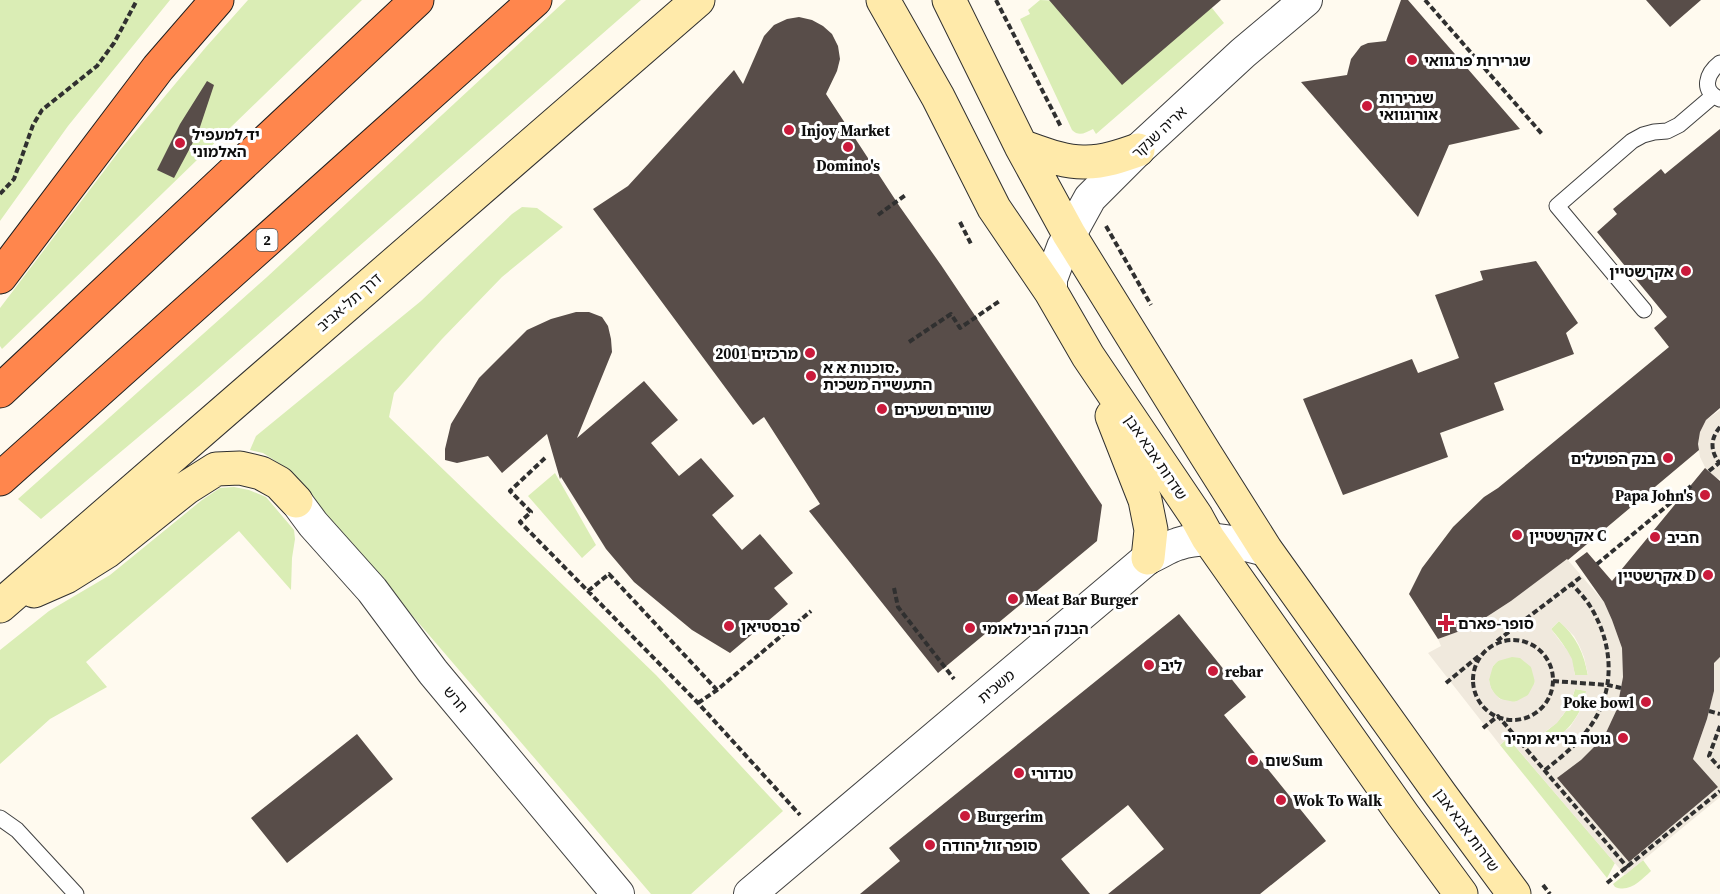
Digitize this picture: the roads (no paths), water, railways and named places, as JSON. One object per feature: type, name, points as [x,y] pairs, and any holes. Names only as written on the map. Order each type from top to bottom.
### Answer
[{"type":"highway","points":[[0,277],[158,68],[217,0]]},
{"type":"highway","points":[[0,392],[417,0]]},
{"type":"highway","name":"2","points":[[0,479],[535,0]]},
{"type":"main road","name":"דרך תל-אביב","points":[[1,605],[698,0]]},
{"type":"main road","name":"שדרות אבא אבן","points":[[883,0],[938,97],[994,208],[1051,292],[1088,356],[1196,516],[1208,538],[1461,894]]},
{"type":"main road","name":"שדרות אבא אבן","points":[[949,0],[1069,234],[1266,550],[1441,795],[1527,888]]},
{"type":"main road","points":[[1022,146],[1051,156],[1085,162],[1116,158],[1138,150]]},
{"type":"main road","points":[[1088,356],[1145,500],[1151,530],[1148,558]]},
{"type":"main road","points":[[1,605],[66,577],[106,552],[186,488],[216,469],[240,468],[261,472],[279,483],[296,501]]},
{"type":"street","name":"אריה שנקר","points":[[1051,292],[1052,279],[1069,234],[1090,198],[1138,150],[1243,53],[1306,0]]},
{"type":"street","name":"חרש","points":[[296,501],[313,524],[372,590],[433,672],[618,894]]},
{"type":"street","name":"משכית","points":[[750,894],[1148,558],[1179,544],[1208,538],[1266,550]]},
{"type":"lane","points":[[1644,310],[1557,206],[1632,141],[1642,135],[1667,131],[1679,125],[1717,97],[1708,88],[1707,79],[1716,66]]},
{"type":"lane","points":[[0,818],[16,830],[76,894]]},
{"type":"place","name":"שגרירות פרגוואי","points":[[1412,60]]},
{"type":"place","name":"שגרירות אורוגוואי","points":[[1367,106]]},
{"type":"place","name":"Injoy Market","points":[[789,130]]},
{"type":"place","name":"יד למעפיל האלמוני","points":[[180,143]]},
{"type":"place","name":"Domino's","points":[[848,147]]},
{"type":"place","name":"אקרשטיין","points":[[1686,271]]},
{"type":"place","name":"מרכזים 2001","points":[[810,353]]},
{"type":"place","name":"סוכנות א א. התעשייה משכית","points":[[811,376]]},
{"type":"place","name":"שוורים ושערים","points":[[882,409]]},
{"type":"place","name":"בנק הפועלים","points":[[1668,458]]},
{"type":"place","name":"Papa John's","points":[[1705,495]]},
{"type":"place","name":"אקרשטיין C","points":[[1517,535]]},
{"type":"place","name":"חביב","points":[[1655,537]]},
{"type":"place","name":"אקרשטיין D","points":[[1708,575]]},
{"type":"place","name":"Meat Bar Burger","points":[[1013,599]]},
{"type":"place","name":"סופר-פארם","points":[[1446,623]]},
{"type":"place","name":"סבסטיאן","points":[[729,626]]},
{"type":"place","name":"הבנק הבינלאומי","points":[[970,628]]},
{"type":"place","name":"ליב","points":[[1149,665]]},
{"type":"place","name":"rebar","points":[[1213,671]]},
{"type":"place","name":"Poke bowl","points":[[1646,702]]},
{"type":"place","name":"גוטה בריא ומהיר","points":[[1623,738]]},
{"type":"place","name":"שוםSum","points":[[1253,760]]},
{"type":"place","name":"טנדורי","points":[[1019,773]]},
{"type":"place","name":"Wok To Walk","points":[[1281,800]]},
{"type":"place","name":"Burgerim","points":[[965,816]]},
{"type":"place","name":"סופר זול יהודה","points":[[930,845]]}]
